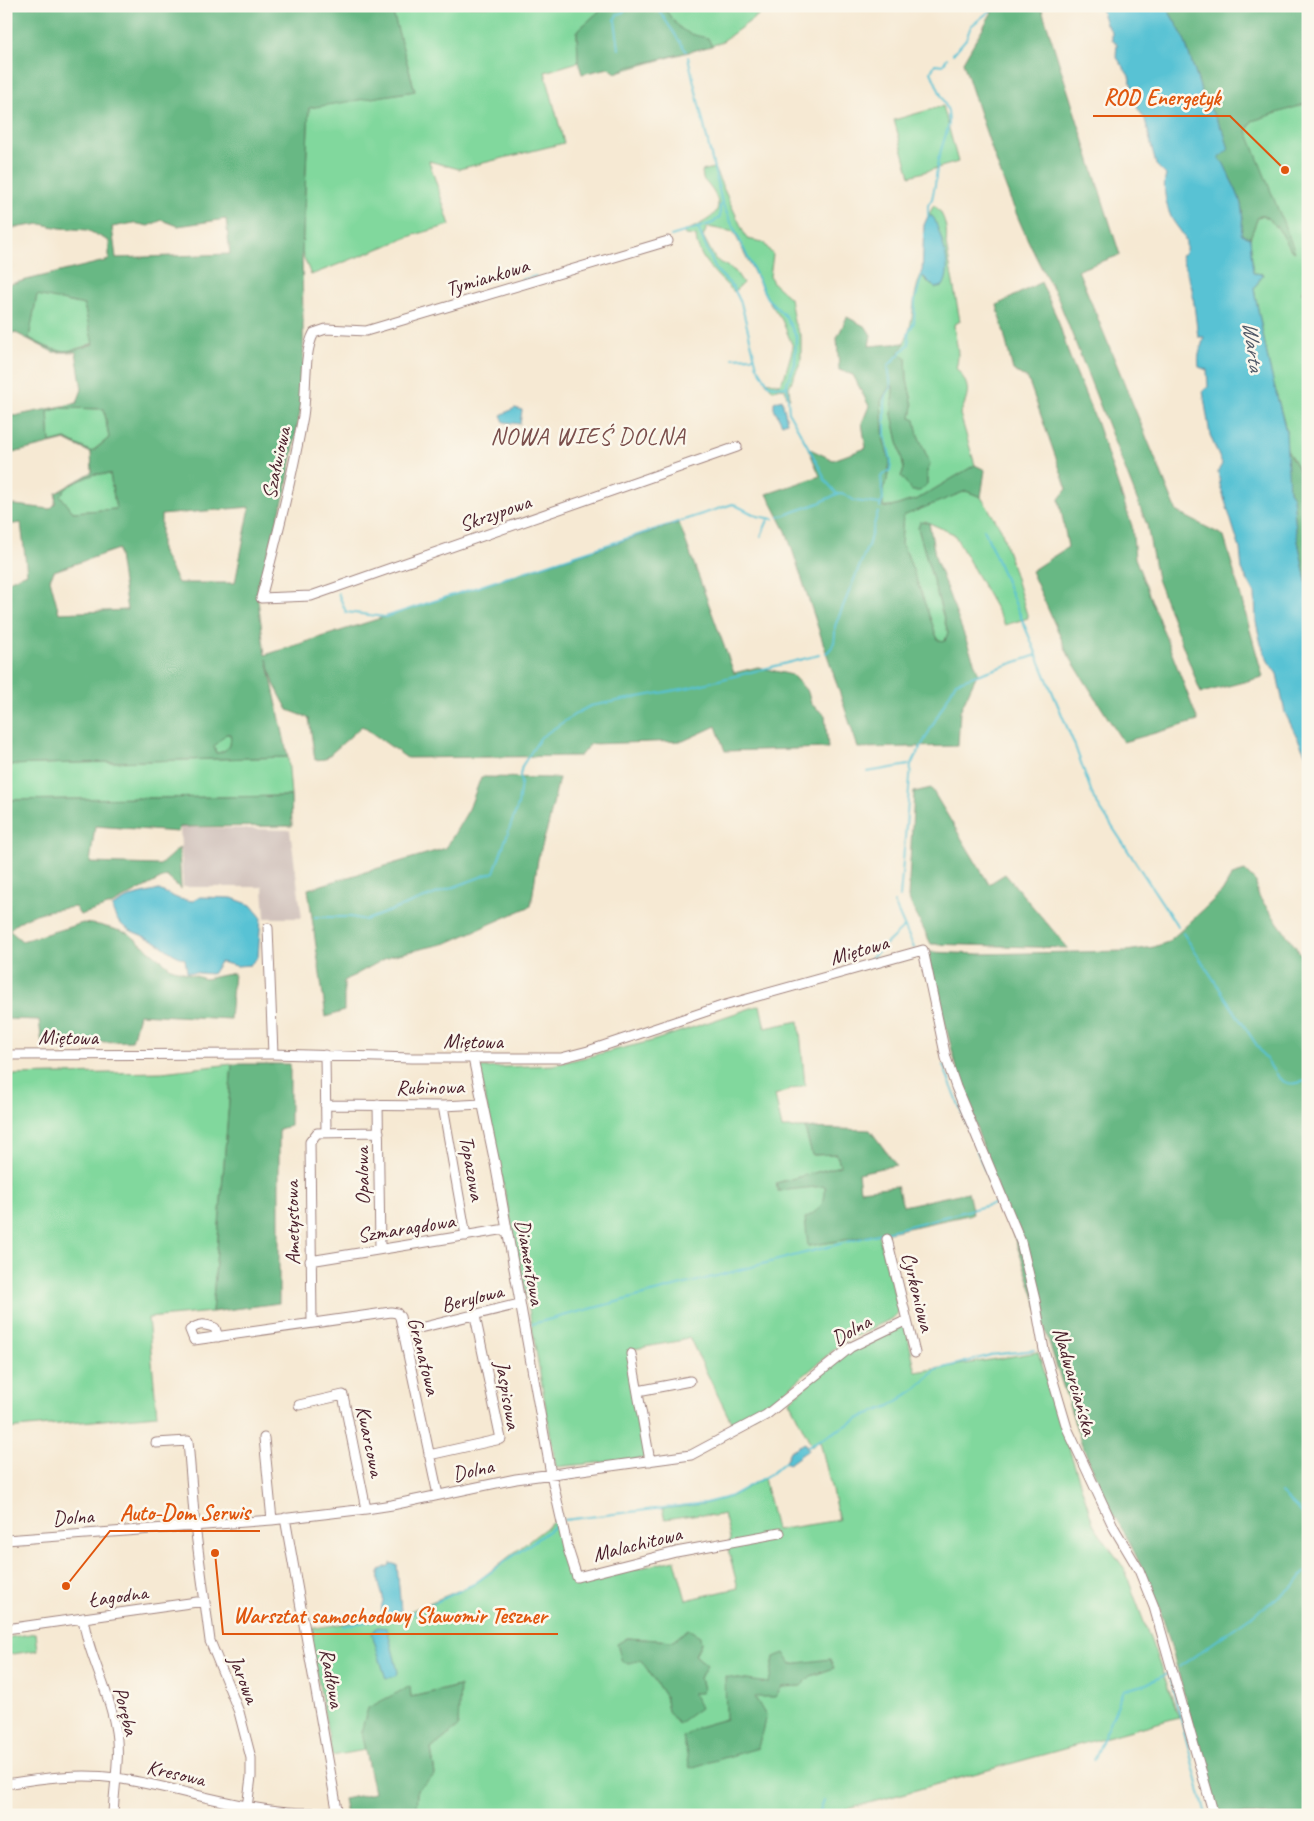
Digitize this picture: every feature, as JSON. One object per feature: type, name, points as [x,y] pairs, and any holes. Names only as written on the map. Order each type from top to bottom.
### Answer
[{"type":"street","name":"Tymiankowa","points":[[314,333],[326,329],[366,331],[668,240]]},
{"type":"street","name":"Szałwiowa","points":[[262,598],[291,482],[305,406],[309,349],[314,333]]},
{"type":"street","name":"Skrzypowa","points":[[262,598],[311,596],[737,447]]},
{"type":"street","points":[[268,928],[273,1054]]},
{"type":"street","name":"Miętowa","points":[[6,1055],[273,1054],[473,1058],[569,1056],[722,1006],[923,950]]},
{"type":"street","name":"Nadwarciańska","points":[[923,950],[946,1058],[956,1087],[1021,1242],[1035,1300],[1044,1350],[1067,1428],[1114,1528],[1139,1570],[1154,1607],[1214,1815]]},
{"type":"street","points":[[324,1055],[326,1132],[379,1132]]},
{"type":"street","name":"Diamentowa","points":[[473,1058],[551,1474]]},
{"type":"street","name":"Rubinowa","points":[[325,1105],[443,1106],[482,1104]]},
{"type":"street","name":"Rubinowa","points":[[378,1106],[379,1132]]},
{"type":"street","name":"Topazowa","points":[[443,1106],[466,1236]]},
{"type":"street","name":"Ametystowa","points":[[312,1323],[309,1146],[317,1133],[326,1132]]},
{"type":"street","name":"Opalowa","points":[[379,1132],[380,1250]]},
{"type":"street","name":"Szmaragdowa","points":[[310,1261],[506,1229]]},
{"type":"street","name":"Cyrkoniowa","points":[[887,1240],[915,1353]]},
{"type":"street","name":"Berylowa","points":[[403,1332],[519,1304]]},
{"type":"street","name":"Granatowa","points":[[218,1337],[391,1312],[397,1313],[400,1318],[438,1495]]},
{"type":"street","name":"Jaspisowa","points":[[429,1455],[501,1439],[475,1316]]},
{"type":"street","name":"Dolna","points":[[6,1540],[272,1520],[366,1509],[551,1474],[692,1455],[758,1419],[790,1397],[851,1346],[907,1320]]},
{"type":"street","points":[[631,1354],[650,1461]]},
{"type":"street","points":[[638,1391],[690,1381]]},
{"type":"street","name":"Kwarcowa","points":[[299,1404],[343,1396],[366,1509]]},
{"type":"street","points":[[264,1438],[272,1520]]},
{"type":"street","name":"Jarowa","points":[[156,1443],[188,1441],[195,1526],[212,1648],[235,1702],[249,1747],[252,1767],[247,1811]]},
{"type":"street","name":"Malachitowa","points":[[551,1474],[568,1549],[577,1577],[676,1552],[780,1533]]},
{"type":"street","name":"Radłowa","points":[[285,1518],[338,1813]]},
{"type":"street","name":"Łagodna","points":[[6,1630],[204,1601]]},
{"type":"street","name":"Poręba","points":[[83,1618],[89,1651],[115,1724],[117,1747],[112,1815]]},
{"type":"street","name":"Kresowa","points":[[6,1784],[61,1777],[115,1778],[247,1811],[293,1814],[338,1813]]},
{"type":"shaded area","points":[[180,827],[290,830],[302,918],[265,918],[263,887],[183,887]]},
{"type":"green space","points":[[6,6],[391,6],[415,91],[309,108],[302,253],[304,390],[286,490],[257,592],[265,655],[679,523],[734,673],[758,667],[792,675],[808,692],[811,704],[825,715],[828,748],[725,751],[716,726],[683,741],[590,744],[580,756],[407,758],[362,726],[325,759],[315,760],[309,718],[288,710],[274,684],[267,659],[288,757],[6,765],[6,582],[27,573],[21,523],[6,525],[6,504],[50,509],[55,504],[56,493],[92,472],[91,453],[65,440],[13,453],[6,446],[6,410],[14,416],[77,403],[82,389],[76,352],[53,352],[14,332],[9,337],[6,346],[6,285],[109,260],[109,241],[87,230],[60,228],[41,224],[6,229]],"holes":[[[226,219],[230,254],[116,258],[112,227],[134,223],[148,226],[162,220],[178,226]],[[37,295],[84,305],[93,344],[74,350],[60,351],[29,338]],[[63,408],[104,409],[109,438],[92,452],[65,439],[50,443],[48,411]],[[94,474],[110,474],[116,509],[73,512],[60,495],[70,485]],[[250,507],[235,583],[178,583],[161,550],[161,515]],[[118,549],[127,610],[59,613],[50,579],[54,571]],[[226,734],[230,734],[230,744],[226,750],[216,753],[214,746]]]},
{"type":"green space","points":[[391,6],[605,6],[577,31],[578,62],[545,72],[564,143],[459,169],[429,161],[450,225],[414,235],[311,275],[302,253],[309,107],[415,91]]},
{"type":"green space","points":[[605,6],[628,8],[630,6],[663,6],[681,29],[708,38],[712,46],[628,67],[616,73],[609,68],[582,74],[578,62],[577,31]]},
{"type":"green space","points":[[614,6],[771,6],[720,43],[621,71],[614,35]]},
{"type":"green space","points":[[990,6],[1041,6],[1120,255],[1078,270],[1177,512],[1224,536],[1263,677],[1201,693],[1157,579],[1147,525],[1057,296],[1015,211],[963,62],[992,12]]},
{"type":"green space","points":[[1168,6],[1308,6],[1308,103],[1252,121],[1247,131],[1295,252],[1291,250],[1283,235],[1263,215],[1258,217],[1250,238],[1241,234],[1243,218],[1239,199],[1223,163],[1218,158],[1224,133],[1203,96],[1183,36],[1168,10]]},
{"type":"green space","points":[[1308,103],[1308,284],[1301,292],[1308,291],[1308,501],[1300,472],[1285,446],[1286,430],[1269,365],[1254,289],[1263,274],[1253,273],[1250,238],[1258,217],[1263,215],[1273,223],[1283,235],[1291,250],[1247,132],[1252,121]]},
{"type":"green space","points":[[943,106],[958,162],[910,176],[894,120]]},
{"type":"green space","points":[[714,168],[747,239],[763,242],[773,255],[770,276],[773,283],[790,298],[794,322],[801,337],[801,361],[789,387],[790,398],[787,397],[785,389],[773,390],[765,381],[780,384],[785,375],[793,347],[782,320],[766,297],[734,232],[708,227],[703,236],[715,259],[735,271],[743,283],[734,292],[705,260],[697,244],[696,236],[685,235],[684,232],[704,222],[716,212],[717,198],[703,179],[702,171]]},
{"type":"green space","points":[[934,205],[941,213],[947,233],[946,244],[960,321],[954,325],[958,352],[956,368],[964,380],[967,390],[966,400],[960,414],[975,465],[916,500],[891,507],[883,507],[883,489],[887,480],[890,461],[884,442],[881,401],[890,386],[893,386],[892,414],[904,469],[901,476],[927,484],[927,471],[930,464],[918,435],[915,420],[911,419],[913,405],[907,380],[906,357],[897,353],[908,334],[917,285],[921,275],[932,286],[932,216],[928,216]]},
{"type":"green space","points":[[1041,282],[1058,320],[1069,355],[1096,421],[1132,526],[1135,558],[1198,721],[1123,742],[1069,656],[1031,571],[1068,547],[1059,499],[1067,489],[1028,379],[1013,370],[997,305]]},
{"type":"green space","points":[[37,294],[84,305],[93,343],[67,351],[60,351],[29,338]]},
{"type":"green space","points":[[847,317],[866,327],[871,335],[869,346],[905,343],[898,353],[906,357],[907,380],[913,406],[911,418],[915,420],[918,435],[930,464],[927,471],[927,484],[920,491],[912,491],[901,476],[904,469],[892,414],[893,386],[890,386],[881,401],[884,442],[890,461],[887,480],[883,489],[883,507],[891,507],[916,500],[975,465],[985,470],[981,497],[966,491],[903,516],[901,544],[907,554],[938,640],[945,641],[948,632],[918,528],[920,522],[929,523],[936,560],[978,672],[960,711],[958,746],[858,748],[786,531],[767,494],[820,476],[808,448],[833,460],[866,448],[862,423],[869,406],[853,375],[839,370],[837,338]]},
{"type":"green space","points":[[63,408],[104,409],[109,438],[91,452],[66,439],[50,443],[48,411]]},
{"type":"green space","points":[[1285,447],[1300,472],[1308,501],[1308,591],[1296,531],[1293,497],[1289,491]]},
{"type":"green space","points":[[94,474],[110,474],[116,509],[73,512],[60,495],[70,485]]},
{"type":"green space","points":[[966,491],[981,497],[1001,529],[1028,618],[1005,625],[954,534],[925,521],[918,528],[948,633],[945,641],[938,640],[907,554],[901,544],[903,515]]},
{"type":"green space","points":[[226,734],[230,734],[230,744],[226,750],[216,753],[214,746]]},
{"type":"green space","points":[[288,757],[291,796],[6,800],[6,765]]},
{"type":"green space","points":[[481,777],[559,778],[538,859],[531,906],[447,943],[390,956],[344,981],[344,1011],[326,1017],[308,889],[446,848],[469,809]]},
{"type":"green space","points":[[931,788],[989,884],[1005,874],[1068,948],[931,944],[908,898],[914,792]]},
{"type":"green space","points":[[291,796],[292,826],[179,827],[178,832],[95,826],[90,863],[160,865],[179,848],[181,889],[166,876],[111,905],[80,915],[75,907],[40,913],[24,919],[9,930],[22,941],[83,923],[99,925],[128,933],[171,968],[205,979],[234,973],[230,1019],[139,1014],[132,1041],[42,1044],[39,1020],[6,1019],[6,800]]},
{"type":"green space","points":[[1245,871],[1256,882],[1257,894],[1308,964],[1308,1815],[1217,1815],[1166,1628],[1155,1596],[1128,1539],[1113,1514],[1082,1445],[1031,1286],[960,1080],[927,955],[930,952],[979,954],[1126,951],[1154,947],[1168,942],[1188,924],[1222,892],[1232,875]]},
{"type":"green space","points":[[760,1005],[765,1028],[799,1021],[805,1085],[775,1095],[782,1128],[805,1128],[812,1155],[837,1154],[840,1166],[776,1183],[778,1191],[825,1185],[826,1197],[808,1246],[878,1234],[899,1312],[893,1318],[842,1343],[762,1411],[733,1426],[689,1337],[679,1341],[628,1350],[646,1458],[556,1467],[528,1304],[479,1068],[553,1065],[652,1041]]},
{"type":"green space","points":[[232,1064],[212,1312],[148,1318],[157,1415],[6,1429],[6,1075],[162,1072]]},
{"type":"green space","points":[[232,1064],[290,1064],[290,1126],[279,1129],[279,1303],[212,1312]]},
{"type":"green space","points":[[805,1128],[870,1130],[896,1165],[858,1173],[860,1190],[897,1186],[903,1206],[968,1192],[973,1214],[875,1235],[808,1246],[805,1218],[815,1212],[821,1205],[825,1186],[778,1191],[776,1183],[840,1166],[837,1154],[812,1155]]},
{"type":"green space","points":[[905,1325],[916,1372],[1038,1352],[1094,1526],[1124,1568],[1179,1717],[826,1815],[416,1815],[417,1790],[435,1774],[431,1749],[458,1727],[459,1686],[411,1697],[410,1687],[361,1732],[365,1750],[332,1756],[309,1629],[403,1614],[474,1584],[556,1520],[569,1573],[584,1581],[675,1560],[686,1600],[738,1588],[728,1549],[730,1538],[724,1514],[714,1516],[699,1514],[665,1519],[662,1509],[703,1504],[730,1497],[764,1478],[776,1530],[839,1520],[820,1441],[812,1446],[789,1401],[845,1352]],"holes":[[[627,1638],[701,1643],[695,1655],[707,1665],[700,1678],[703,1689],[692,1693],[668,1711],[665,1696]],[[774,1657],[791,1664],[829,1660],[834,1668],[811,1676],[800,1686],[782,1687],[755,1697],[690,1768],[698,1727],[726,1719],[770,1683]]]},
{"type":"green space","points":[[688,1629],[700,1636],[701,1643],[695,1655],[707,1665],[700,1678],[703,1689],[701,1693],[693,1693],[700,1708],[678,1724],[668,1711],[665,1696],[641,1660],[630,1663],[622,1662],[617,1644],[627,1638],[673,1641]]},
{"type":"green space","points":[[36,1633],[38,1650],[7,1655],[6,1638]]},
{"type":"green space","points":[[784,1653],[791,1664],[830,1659],[834,1668],[811,1676],[801,1686],[782,1687],[775,1697],[755,1697],[766,1716],[758,1748],[690,1768],[683,1737],[698,1727],[726,1719],[725,1677],[769,1683],[774,1657]]},
{"type":"green space","points":[[410,1686],[411,1697],[460,1686],[458,1727],[431,1749],[435,1775],[417,1790],[416,1815],[346,1815],[343,1799],[374,1793],[361,1732],[368,1708]]},
{"type":"water","name":"Warta","points":[[1100,6],[1168,6],[1168,10],[1183,36],[1203,96],[1224,133],[1229,149],[1219,158],[1226,167],[1239,199],[1243,218],[1241,234],[1250,238],[1253,273],[1263,274],[1254,289],[1269,365],[1286,431],[1289,491],[1293,497],[1296,531],[1308,591],[1308,759],[1285,713],[1277,674],[1268,661],[1261,644],[1256,622],[1255,594],[1242,570],[1240,549],[1220,485],[1218,471],[1222,464],[1210,435],[1203,391],[1208,387],[1207,370],[1199,367],[1199,355],[1204,337],[1198,337],[1192,288],[1181,256],[1186,251],[1186,241],[1170,214],[1166,203],[1166,175],[1156,165],[1145,119],[1138,109],[1129,76],[1116,56],[1117,44],[1112,40],[1112,32],[1106,24]]},
{"type":"water","points":[[928,216],[932,216],[935,220],[947,262],[946,278],[943,286],[935,288],[922,275],[924,225]]},
{"type":"water","points":[[782,399],[787,422],[782,424],[774,408],[774,402]]},
{"type":"water","points":[[515,408],[522,410],[520,424],[504,422],[501,415]]},
{"type":"water","points":[[159,890],[179,899],[193,901],[200,897],[232,898],[251,905],[261,917],[258,957],[250,965],[237,966],[220,962],[212,974],[187,972],[185,959],[124,926],[119,922],[112,907],[130,897]]},
{"type":"water","points":[[805,1443],[808,1450],[789,1464],[785,1462],[790,1451]]},
{"type":"water","points":[[390,1563],[397,1565],[401,1611],[386,1615],[382,1613],[383,1597],[378,1577],[380,1570],[390,1565]]},
{"type":"water","points":[[377,1627],[387,1628],[398,1672],[397,1675],[386,1679],[372,1634]]},
{"type":"waterway","points":[[619,49],[615,20],[617,15],[628,6]]},
{"type":"waterway","points":[[656,6],[686,51]]},
{"type":"waterway","points":[[953,54],[966,39],[971,26],[996,6]]},
{"type":"waterway","points":[[688,57],[722,203],[767,298],[786,317],[796,336],[795,364],[787,383],[789,413],[825,480],[837,494],[842,493],[855,501],[880,504]]},
{"type":"waterway","points":[[928,216],[928,205],[932,199],[938,160],[949,124],[948,111],[931,72],[935,64],[943,65],[947,58]]},
{"type":"waterway","points":[[671,236],[713,223],[720,217],[720,206],[722,204]]},
{"type":"waterway","points":[[698,228],[716,270],[733,287],[741,303],[757,366],[769,385],[787,387]]},
{"type":"waterway","points":[[880,507],[883,499],[881,477],[890,470],[891,461],[885,434],[886,395],[891,387],[888,366],[909,344],[908,334],[914,322],[915,300],[922,275]]},
{"type":"waterway","points":[[521,280],[536,276]]},
{"type":"waterway","points":[[733,358],[753,357]]},
{"type":"waterway","points":[[779,517],[819,503],[837,494]]},
{"type":"waterway","points":[[338,593],[346,612],[385,617],[733,504],[757,516],[773,519]]},
{"type":"waterway","points":[[826,653],[833,644],[835,626],[869,543],[878,512]]},
{"type":"waterway","points":[[761,536],[768,520]]},
{"type":"waterway","points":[[984,529],[1075,746],[1094,799],[1178,927]]},
{"type":"waterway","points":[[315,917],[351,917],[366,920],[494,872],[518,805],[522,766],[541,737],[590,706],[687,688],[819,655]]},
{"type":"waterway","points":[[900,897],[911,765],[956,682],[1037,655]]},
{"type":"waterway","points":[[867,772],[909,765]]},
{"type":"waterway","points":[[894,903],[914,948]]},
{"type":"waterway","points":[[867,962],[904,927]]},
{"type":"waterway","points":[[1183,933],[1277,1076],[1284,1082],[1291,1084],[1308,1080]]},
{"type":"waterway","points":[[943,1065],[1002,1214]]},
{"type":"waterway","points":[[532,1324],[997,1203]]},
{"type":"waterway","points":[[808,1446],[866,1415],[890,1406],[917,1388],[936,1370],[991,1355],[1034,1350]]},
{"type":"waterway","points":[[564,1520],[705,1503],[729,1497],[772,1473],[785,1462]]},
{"type":"waterway","points":[[1281,1493],[1308,1519]]},
{"type":"waterway","points":[[343,1626],[411,1614],[474,1584],[558,1524]]},
{"type":"waterway","points":[[1179,1667],[1294,1586],[1308,1568]]},
{"type":"waterway","points":[[1094,1760],[1124,1690],[1144,1685],[1169,1673]]},
{"type":"waterway","points":[[1170,1677],[1206,1815]]},
{"type":"waterway","points":[[819,1815],[824,1800]]},
{"type":"place","name":"ROD Energetyk","points":[[1285,170]]},
{"type":"place","name":"Warsztat samochodowy Sławomir Teszner","points":[[215,1553]]},
{"type":"place","name":"Auto-Dom Serwis","points":[[66,1586]]},
{"type":"district","name":"NOWA WIEŚ DOLNA","points":[[588,436]]}]
